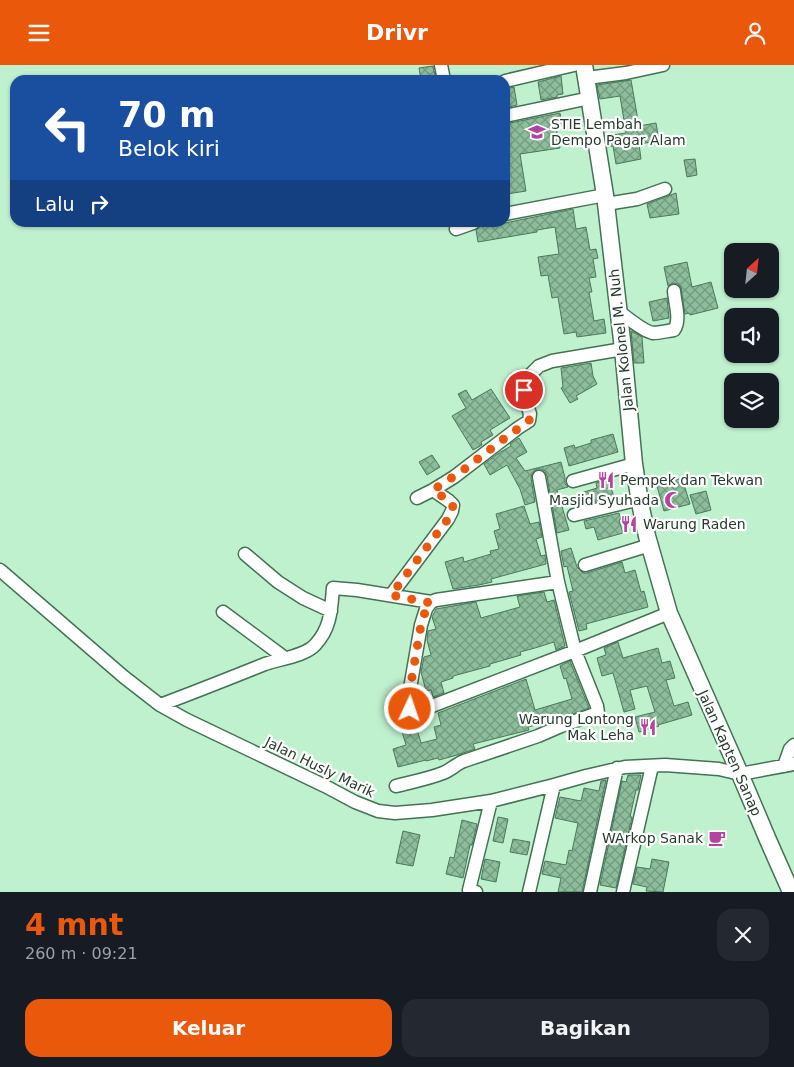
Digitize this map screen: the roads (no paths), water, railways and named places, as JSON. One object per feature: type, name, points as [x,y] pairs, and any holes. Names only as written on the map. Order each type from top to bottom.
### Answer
[{"type":"main road","name":"Jalan Kolonel M. Nuh","points":[[586,71],[605,200],[623,349],[634,464],[650,545],[669,613]]},
{"type":"main road","name":"Jalan Kapten Sanap","points":[[669,613],[792,892]]},
{"type":"street","points":[[510,80],[574,65]]},
{"type":"street","points":[[586,71],[626,73],[664,65]]},
{"type":"street","points":[[510,115],[590,99]]},
{"type":"street","points":[[510,213],[605,200],[637,199],[665,189]]},
{"type":"street","points":[[456,229],[462,227]]},
{"type":"street","points":[[618,311],[638,326],[650,332],[674,330],[678,319],[674,291]]},
{"type":"street","points":[[417,498],[462,471],[530,419],[524,390],[531,374],[543,363],[623,349]]},
{"type":"street","points":[[573,481],[634,464]]},
{"type":"street","points":[[396,786],[445,772],[464,761],[598,713],[575,651],[558,581],[539,477]]},
{"type":"street","points":[[391,595],[452,511],[453,505],[433,490]]},
{"type":"street","points":[[574,515],[640,499]]},
{"type":"street","points":[[585,565],[650,545]]},
{"type":"street","points":[[245,554],[278,582],[303,598],[330,611]]},
{"type":"street","name":"Jalan Husly Marik","points":[[0,570],[124,677],[160,705],[355,802],[378,811],[395,813],[432,810],[491,801],[586,775],[652,765],[719,769],[740,773],[789,765]]},
{"type":"street","points":[[558,581],[436,599],[431,603],[426,609],[419,635],[408,700],[410,709],[412,711],[419,711],[669,613]]},
{"type":"street","points":[[160,705],[267,663],[304,652],[314,647],[326,631],[336,582],[345,588],[431,603]]},
{"type":"street","points":[[223,612],[285,658]]},
{"type":"street","points":[[789,765],[790,749],[794,745]]},
{"type":"street","points":[[624,892],[652,765]]},
{"type":"street","points":[[590,892],[617,769]]},
{"type":"street","points":[[529,892],[554,785]]},
{"type":"street","points":[[471,891],[491,801]]},
{"type":"place","name":"STIE Lembah Dempo Pagar Alam","points":[[537,132]]},
{"type":"place","name":"Pempek dan Tekwan","points":[[606,480]]},
{"type":"place","name":"Masjid Syuhada","points":[[673,500]]},
{"type":"place","name":"Warung Raden","points":[[629,524]]},
{"type":"place","name":"Warung Lontong Mak Leha","points":[[648,727]]},
{"type":"place","name":"WArkop Sanak","points":[[717,838]]}]
